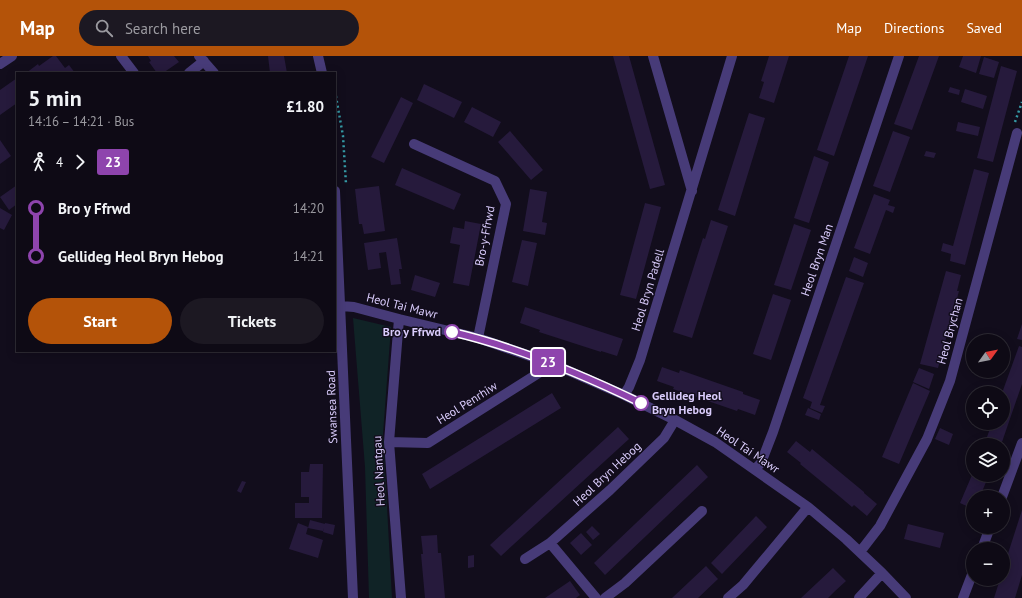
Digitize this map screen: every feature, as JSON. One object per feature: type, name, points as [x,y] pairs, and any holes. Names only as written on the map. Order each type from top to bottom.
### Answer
[{"type":"street","points":[[0,64],[12,56]]},
{"type":"street","points":[[121,56],[133,72]]},
{"type":"street","points":[[318,56],[322,72]]},
{"type":"street","points":[[653,56],[692,191]]},
{"type":"street","name":"Heol Bryn Padell","points":[[624,395],[629,387],[640,360],[732,56]]},
{"type":"street","name":"Heol Bryn Man","points":[[755,469],[761,463],[773,432],[899,56]]},
{"type":"street","points":[[190,72],[202,59],[213,72]]},
{"type":"street","name":"Heol Brychan","points":[[860,552],[880,526],[923,446],[950,381],[1017,133]]},
{"type":"street","name":"Bro-y-Ffrwd","points":[[414,144],[495,181],[506,204],[478,338]]},
{"type":"street","name":"Swansea Road","points":[[336,210],[353,598]]},
{"type":"street","name":"Heol Tai Mawr","points":[[341,306],[354,307],[399,320],[478,338],[553,364],[624,395],[675,420],[715,442],[808,507],[846,539],[906,598]]},
{"type":"street","name":"Heol Nantgau","points":[[399,320],[389,442],[401,598]]},
{"type":"street","name":"Heol Penrhiw","points":[[389,442],[428,443],[553,364]]},
{"type":"street","name":"Heol Bryn Hebog","points":[[524,559],[550,543],[610,490],[664,438],[675,420]]},
{"type":"street","points":[[1005,490],[1022,443]]},
{"type":"street","points":[[728,598],[743,585],[808,507]]},
{"type":"street","points":[[605,598],[625,584],[702,511]]},
{"type":"street","points":[[550,543],[596,598]]},
{"type":"street","points":[[859,598],[882,573]]},
{"type":"street","points":[[963,598],[968,586]]},
{"type":"path","points":[[1017,133],[1015,124],[1022,102]]},
{"type":"green space","points":[[353,318],[391,327],[383,434],[392,598],[369,598],[365,467]]},
{"type":"building","points":[[53,56],[56,56],[65,68],[69,65],[74,72],[27,72],[38,64],[39,66]]},
{"type":"building","points":[[148,56],[174,56],[179,62],[164,72],[156,72],[149,62],[151,61]]},
{"type":"building","points":[[268,56],[284,56],[287,72],[270,72]]},
{"type":"building","points":[[613,56],[629,56],[665,185],[650,189]]},
{"type":"building","points":[[769,56],[789,56],[774,103],[759,98],[764,82],[761,81]]},
{"type":"building","points":[[849,56],[868,56],[834,156],[817,150]]},
{"type":"building","points":[[919,56],[939,56],[912,130],[894,124]]},
{"type":"building","points":[[963,56],[981,56],[976,73],[959,67]]},
{"type":"building","points":[[984,57],[999,62],[994,78],[979,74]]},
{"type":"building","points":[[1001,66],[1017,71],[993,162],[977,158]]},
{"type":"building","points":[[16,79],[16,104],[0,115],[0,90]]},
{"type":"building","points":[[424,84],[462,102],[454,118],[417,100]]},
{"type":"building","points":[[950,87],[960,90],[959,95],[948,92]]},
{"type":"building","points":[[965,89],[987,96],[983,109],[961,102]]},
{"type":"building","points":[[401,97],[413,103],[384,163],[371,157]]},
{"type":"building","points":[[472,107],[501,122],[493,137],[464,122]]},
{"type":"building","points":[[749,113],[765,118],[735,216],[718,210]]},
{"type":"building","points":[[958,122],[980,127],[978,136],[956,131]]},
{"type":"building","points":[[510,131],[543,170],[531,180],[498,142]]},
{"type":"building","points":[[893,131],[910,137],[890,192],[873,186]]},
{"type":"building","points":[[0,140],[11,156],[0,164]]},
{"type":"building","points":[[926,151],[936,153],[934,158],[924,156]]},
{"type":"building","points":[[814,156],[829,162],[809,223],[794,218]]},
{"type":"building","points":[[402,168],[461,194],[454,210],[395,185]]},
{"type":"building","points":[[974,169],[989,173],[965,265],[950,261],[951,254],[941,251],[943,243],[953,246]]},
{"type":"building","points":[[16,186],[16,205],[9,210],[0,197]]},
{"type":"building","points":[[379,186],[385,231],[364,234],[362,224],[359,224],[355,189]]},
{"type":"building","points":[[530,189],[547,192],[542,222],[547,223],[545,235],[523,231]]},
{"type":"building","points":[[874,194],[890,200],[888,205],[895,207],[893,213],[886,210],[870,254],[854,248]]},
{"type":"building","points":[[645,203],[661,207],[636,299],[620,295]]},
{"type":"building","points":[[0,208],[12,215],[4,230],[0,228]]},
{"type":"building","points":[[711,220],[728,226],[692,338],[673,332],[703,238],[705,239]]},
{"type":"building","points":[[465,221],[481,224],[469,286],[453,283],[460,245],[450,243],[453,227],[464,229]]},
{"type":"building","points":[[794,224],[811,230],[791,290],[774,285]]},
{"type":"building","points":[[397,238],[402,269],[399,269],[401,284],[391,285],[386,252],[379,253],[381,268],[368,270],[364,243]]},
{"type":"building","points":[[522,240],[537,243],[528,286],[512,282]]},
{"type":"building","points":[[854,257],[868,263],[863,277],[849,271]]},
{"type":"building","points":[[946,271],[961,275],[957,291],[959,291],[938,368],[920,364]]},
{"type":"building","points":[[415,275],[440,283],[435,297],[411,290]]},
{"type":"building","points":[[846,277],[864,283],[820,405],[825,406],[822,413],[810,408],[812,402],[803,398]]},
{"type":"building","points":[[773,294],[791,300],[771,360],[753,354]]},
{"type":"building","points":[[525,307],[623,339],[617,356],[539,332],[540,330],[520,323]]},
{"type":"building","points":[[1022,324],[1022,340],[1017,339]]},
{"type":"building","points":[[1019,346],[1022,347],[1022,384],[1010,419],[1010,386],[1005,386],[1007,378],[1010,378],[1010,371]]},
{"type":"building","points":[[662,367],[679,373],[680,370],[743,392],[743,394],[760,400],[755,415],[738,409],[737,411],[673,389],[674,387],[657,381]]},
{"type":"building","points":[[919,368],[934,374],[929,389],[913,382]]},
{"type":"building","points":[[913,383],[930,391],[899,464],[882,457]]},
{"type":"building","points":[[552,393],[561,408],[430,489],[422,474]]},
{"type":"building","points":[[808,408],[821,414],[819,420],[805,415]]},
{"type":"building","points":[[618,427],[629,439],[501,556],[490,545]]},
{"type":"building","points":[[940,428],[953,434],[949,445],[935,439]]},
{"type":"building","points":[[990,430],[1006,430],[1003,438],[987,437]]},
{"type":"building","points":[[796,441],[810,452],[812,449],[877,504],[867,516],[854,505],[852,507],[787,452]]},
{"type":"building","points":[[310,464],[323,464],[322,518],[295,518],[295,503],[309,503],[309,497],[301,497],[301,472],[309,472]]},
{"type":"building","points":[[697,465],[708,477],[605,575],[594,563]]},
{"type":"building","points":[[242,481],[246,482],[241,493],[237,491]]},
{"type":"building","points":[[969,482],[986,482],[983,490],[966,490],[966,506],[960,503]]},
{"type":"building","points":[[1022,510],[1022,575],[1015,598],[994,598],[998,586],[1010,586],[1010,547]]},
{"type":"building","points":[[756,516],[767,527],[722,574],[711,563]]},
{"type":"building","points":[[310,520],[325,524],[323,531],[308,528]]},
{"type":"building","points":[[298,523],[308,527],[306,534],[323,540],[318,558],[289,549]]},
{"type":"building","points":[[325,523],[335,525],[333,535],[323,532]]},
{"type":"building","points":[[908,524],[944,533],[940,548],[904,539]]},
{"type":"building","points":[[592,526],[600,534],[593,540],[586,532]]},
{"type":"building","points":[[581,533],[592,545],[581,555],[570,543]]},
{"type":"building","points":[[437,535],[438,553],[441,553],[445,598],[425,598],[421,536]]},
{"type":"building","points":[[474,555],[474,567],[468,568],[468,556]]},
{"type":"building","points":[[706,566],[718,579],[698,598],[672,598]]},
{"type":"building","points":[[833,568],[846,581],[828,598],[801,598]]},
{"type":"building","points":[[570,581],[580,595],[576,598],[545,598]]},
{"type":"bus line","name":"23","points":[[452,332],[478,338],[553,364],[641,403]]},
{"type":"place","name":"Bro y Ffrwd","points":[[452,332]]},
{"type":"place","name":"Gellideg Heol Bryn Hebog","points":[[641,403]]}]
